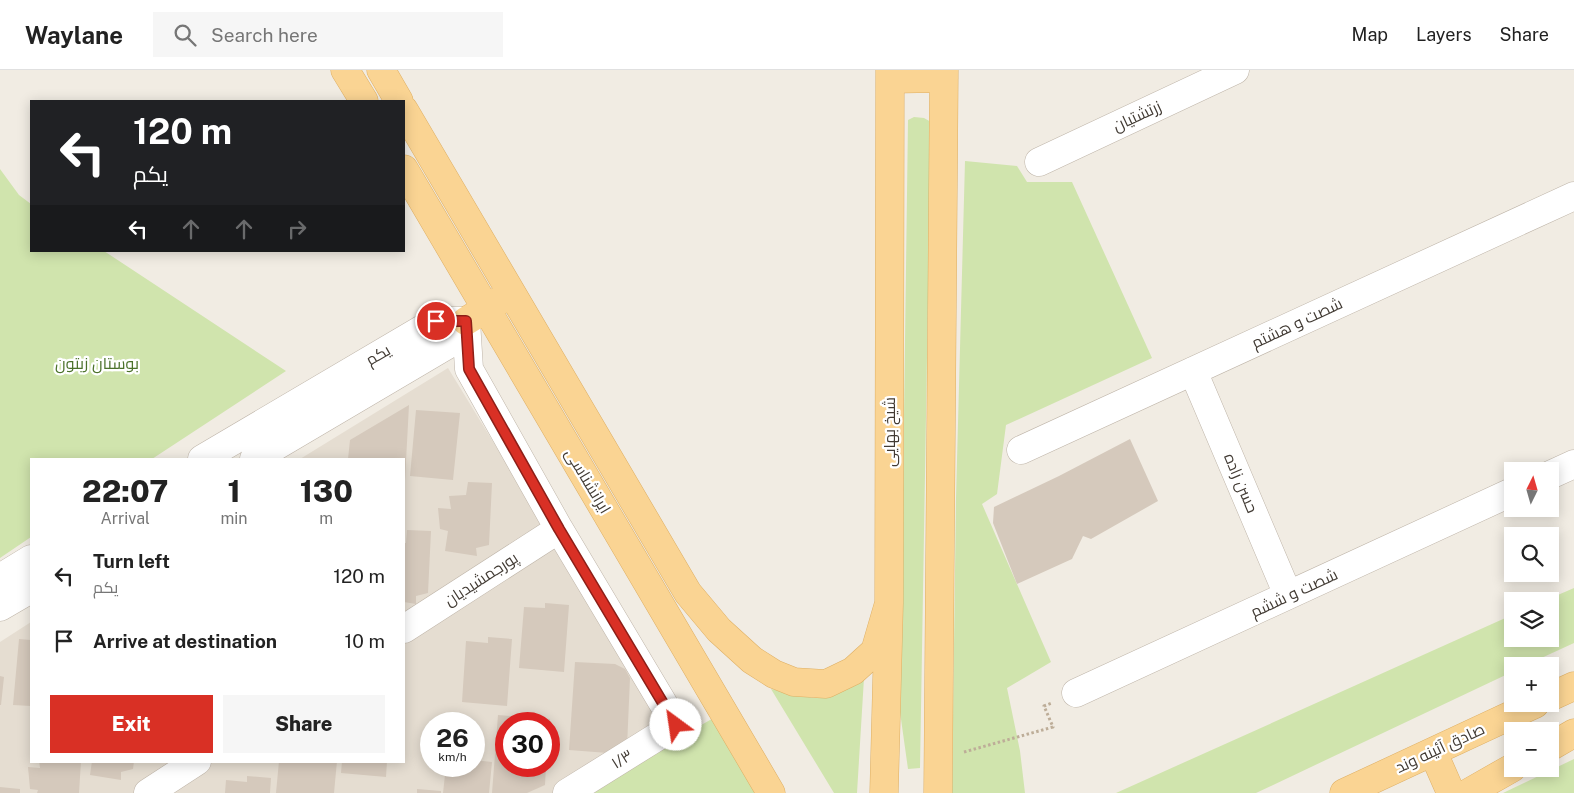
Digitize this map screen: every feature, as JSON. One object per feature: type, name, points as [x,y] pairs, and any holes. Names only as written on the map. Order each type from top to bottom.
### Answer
[{"type":"main road","points":[[345,70],[363,100]]},
{"type":"main road","points":[[380,70],[398,100]]},
{"type":"main road","points":[[890,74],[944,74],[938,793]]},
{"type":"main road","name":"شیخ بهایی","points":[[884,793],[889,603],[890,74]]},
{"type":"main road","name":"ایرانشناسی","points":[[405,112],[688,594],[718,630],[752,660],[774,674],[794,682],[826,684],[853,672],[875,651],[889,603]]},
{"type":"main road","name":"ایرانشناسی","points":[[405,171],[476,315],[771,793]]},
{"type":"main road","points":[[476,315],[512,293]]},
{"type":"main road","points":[[1559,693],[1574,686]]},
{"type":"main road","name":"صادق آئینه وند","points":[[1344,793],[1518,712]]},
{"type":"main road","points":[[1559,742],[1574,734]]},
{"type":"main road","points":[[928,793],[930,756],[938,747]]},
{"type":"main road","points":[[1433,752],[1451,793]]},
{"type":"main road","points":[[1468,793],[1504,773]]},
{"type":"street","name":"زرتشتیان","points":[[1038,162],[1236,70]]},
{"type":"street","name":"شصت و هشتم","points":[[1020,450],[1574,196]]},
{"type":"street","name":"یکم","points":[[204,458],[436,321],[476,315]]},
{"type":"street","name":"یکم","points":[[256,458],[454,341],[476,315]]},
{"type":"street","points":[[476,315],[469,369],[559,529]]},
{"type":"street","name":"حسن زاده","points":[[1193,371],[1288,595]]},
{"type":"street","points":[[1559,471],[1574,464]]},
{"type":"street","name":"شصت و ششم","points":[[1076,693],[1504,496]]},
{"type":"street","name":"پورجمشیدیان","points":[[405,628],[559,529]]},
{"type":"street","name":"۱/۳","points":[[559,529],[676,725],[567,793]]},
{"type":"street","points":[[0,578],[30,560]]},
{"type":"street","points":[[0,607],[30,590]]},
{"type":"street","points":[[148,793],[194,763]]},
{"type":"path","points":[[938,747],[1053,727],[1044,706],[1076,693]]},
{"type":"shaded area","points":[[448,368],[666,725],[561,793],[0,793],[0,642],[30,623],[30,763],[405,763],[405,458],[302,458]]},
{"type":"green space","points":[[914,117],[924,118],[931,122],[920,768],[908,769],[900,712],[908,120]]},
{"type":"green space","points":[[965,161],[1017,166],[1027,182],[1072,182],[1152,358],[1006,425],[997,494],[982,504],[1051,662],[1007,688],[1020,751],[1025,793],[952,793],[956,498]]},
{"type":"green space","name":"بوستان زیتون","points":[[0,169],[19,195],[30,203],[30,252],[106,252],[286,371],[154,458],[30,458],[30,538],[0,558]]},
{"type":"green space","points":[[1574,588],[1574,643],[1544,657],[1504,657],[1504,676],[1256,793],[1116,793],[1504,619],[1504,647],[1559,647],[1559,594]]},
{"type":"green space","points":[[864,678],[857,793],[834,793],[771,689],[814,698]]},
{"type":"green space","points":[[715,717],[757,793],[586,793]]},
{"type":"green space","points":[[1574,759],[1574,793],[1503,793],[1536,777],[1559,777],[1559,766]]},
{"type":"building","points":[[409,405],[405,480],[405,458],[348,458],[350,440]]},
{"type":"building","points":[[416,410],[460,413],[453,480],[410,476]]},
{"type":"building","points":[[1130,439],[1158,501],[1091,539],[1083,536],[1072,559],[1017,584],[993,523],[994,507]]},
{"type":"building","points":[[468,482],[492,483],[489,545],[476,548],[477,556],[445,551],[448,531],[440,529],[438,508],[451,509],[449,496],[466,495]]},
{"type":"building","points":[[407,530],[431,531],[428,593],[416,596],[416,604],[405,602]]},
{"type":"building","points":[[545,603],[569,605],[564,672],[519,668],[524,607],[545,608]]},
{"type":"building","points":[[488,637],[512,639],[507,706],[462,702],[466,641],[488,643]]},
{"type":"building","points":[[19,639],[30,640],[30,706],[13,705]]},
{"type":"building","points":[[575,662],[615,664],[625,669],[630,678],[627,747],[621,754],[569,750]]},
{"type":"building","points":[[0,676],[4,677],[1,705],[0,705]]},
{"type":"building","points":[[495,754],[495,777],[545,777],[545,785],[527,793],[492,793]]},
{"type":"building","points":[[485,761],[492,762],[489,793],[443,793],[445,777],[485,777]]},
{"type":"building","points":[[39,763],[81,763],[79,793],[37,793],[38,790],[30,789],[28,767],[40,768]]},
{"type":"building","points":[[92,763],[134,763],[133,769],[121,772],[121,780],[90,775]]},
{"type":"building","points":[[279,763],[337,763],[334,793],[276,793]]},
{"type":"building","points":[[342,763],[387,763],[386,777],[341,773]]},
{"type":"building","points":[[247,776],[271,778],[270,793],[225,793],[226,780],[247,782]]},
{"type":"building","points":[[0,787],[20,789],[20,793],[0,793]]},
{"type":"building","points":[[417,789],[441,791],[441,793],[417,793]]},
{"type":"route","points":[[436,321],[466,321],[469,369],[559,529],[676,725]]}]
